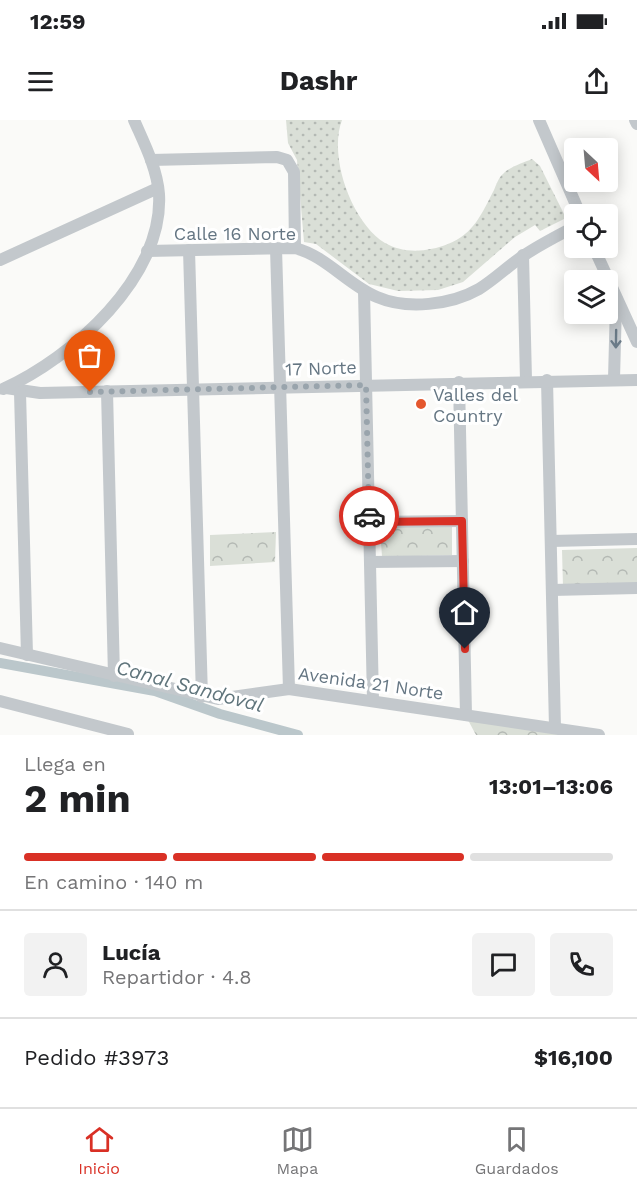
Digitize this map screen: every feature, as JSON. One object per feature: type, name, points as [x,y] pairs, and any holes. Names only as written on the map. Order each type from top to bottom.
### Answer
[{"type":"street","points":[[3,389],[53,363],[88,334],[124,291],[147,251],[157,218],[158,188],[134,120]]},
{"type":"street","points":[[538,120],[576,204]]},
{"type":"street","points":[[635,120],[637,124]]},
{"type":"street","points":[[150,160],[277,157],[290,162],[294,174],[295,248]]},
{"type":"street","points":[[0,260],[158,188]]},
{"type":"street","name":"Calle 16 Norte","points":[[147,251],[295,248],[307,251],[364,291],[389,301],[445,302],[481,288],[524,255],[564,232]]},
{"type":"street","points":[[276,248],[289,689]]},
{"type":"street","points":[[189,250],[202,697]]},
{"type":"street","points":[[524,255],[526,380]]},
{"type":"street","points":[[364,291],[373,700]]},
{"type":"street","points":[[618,302],[637,342]]},
{"type":"street","points":[[614,379],[615,324]]},
{"type":"street","name":"17 Norte","points":[[3,389],[21,392],[106,391],[526,380],[637,380]]},
{"type":"street","points":[[548,380],[555,728]]},
{"type":"street","points":[[459,382],[466,715]]},
{"type":"street","points":[[106,391],[114,676]]},
{"type":"street","points":[[21,392],[27,655]]},
{"type":"street","points":[[369,522],[462,521]]},
{"type":"street","points":[[551,540],[637,539]]},
{"type":"street","points":[[370,562],[463,561]]},
{"type":"street","points":[[552,590],[637,588]]},
{"type":"street","name":"Avenida 21 Norte","points":[[0,648],[202,697],[218,699],[289,689],[598,735]]},
{"type":"street","points":[[0,701],[88,730],[128,734]]},
{"type":"green space","points":[[286,120],[342,120],[338,135],[338,152],[346,188],[362,221],[373,233],[392,247],[424,250],[457,240],[476,222],[502,175],[512,167],[532,159],[540,166],[564,214],[564,219],[540,231],[535,225],[515,237],[463,282],[438,290],[398,291],[369,284],[316,244],[304,242],[297,160],[288,143]]},
{"type":"green space","points":[[452,526],[452,555],[382,557],[380,527]]},
{"type":"green space","points":[[276,532],[275,562],[210,566],[210,535]]},
{"type":"green space","points":[[637,548],[637,585],[563,587],[562,550]]},
{"type":"green space","points":[[468,720],[563,735],[476,735]]},
{"type":"waterway","name":"Canal Sandoval","points":[[0,663],[155,691],[220,714],[298,735]]},
{"type":"way so far","points":[[90,392],[366,385],[369,516]]},
{"type":"place","name":"Valles del Country","points":[[421,404]]},
{"type":"route","points":[[369,516],[369,522],[462,521],[465,649]]}]
